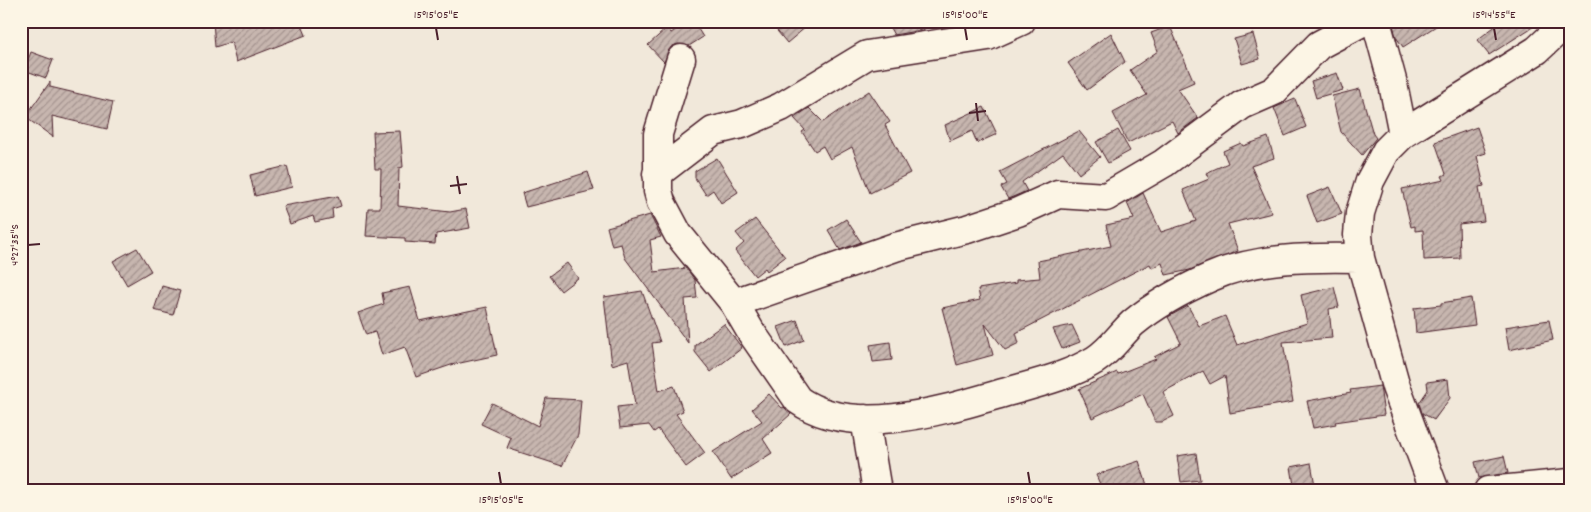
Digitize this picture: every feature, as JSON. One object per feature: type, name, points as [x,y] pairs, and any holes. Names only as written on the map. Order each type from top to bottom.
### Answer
[{"type":"street","points":[[657,174],[713,131],[742,124],[781,108],[867,55],[988,36],[1021,21]]},
{"type":"street","points":[[734,303],[895,247],[967,229],[1018,212],[1058,194],[1106,197],[1164,163],[1242,105],[1274,91],[1319,45],[1364,21]]},
{"type":"street","points":[[1376,21],[1393,84],[1403,134]]},
{"type":"street","points":[[1436,491],[1396,388],[1360,258],[1358,235],[1360,213],[1370,181],[1386,151],[1403,134],[1537,50],[1568,21]]},
{"type":"street","points":[[681,59],[658,134],[658,191],[666,215],[678,234],[734,303],[751,332],[798,400],[809,407],[831,414],[865,419],[912,416],[1056,378],[1095,360],[1120,340],[1133,324],[1168,298],[1212,277],[1240,267],[1276,261],[1360,258]]},
{"type":"street","points":[[865,419],[877,491]]},
{"type":"street","points":[[1488,491],[1570,483]]},
{"type":"building","points":[[213,21],[300,21],[306,35],[236,62],[231,42],[215,47]]},
{"type":"building","points":[[689,21],[693,21],[703,37],[689,46],[678,44],[671,47],[664,62],[648,45],[667,28],[671,33]]},
{"type":"building","points":[[769,21],[813,21],[787,43]]},
{"type":"building","points":[[886,21],[943,21],[922,30],[894,35]]},
{"type":"building","points":[[1392,21],[1444,21],[1403,47],[1396,37]]},
{"type":"building","points":[[1502,21],[1542,21],[1489,55],[1477,40]]},
{"type":"building","points":[[1170,26],[1194,82],[1178,89],[1198,118],[1178,133],[1172,121],[1128,143],[1113,113],[1147,95],[1130,70],[1158,51],[1151,33]]},
{"type":"building","points":[[1111,33],[1125,62],[1087,90],[1068,63]]},
{"type":"building","points":[[1253,34],[1260,59],[1242,64],[1234,39]]},
{"type":"building","points":[[31,52],[53,60],[46,78],[24,70]]},
{"type":"building","points":[[1337,73],[1343,90],[1316,98],[1311,81]]},
{"type":"building","points":[[50,82],[50,87],[113,102],[107,129],[52,116],[53,137],[25,117]]},
{"type":"building","points":[[1360,89],[1373,134],[1376,138],[1362,155],[1341,132],[1332,96]]},
{"type":"building","points":[[869,91],[890,122],[885,125],[910,173],[870,193],[852,147],[830,159],[823,146],[815,151],[802,132],[805,130],[794,118],[809,108],[823,122]]},
{"type":"building","points":[[1295,99],[1306,127],[1285,136],[1274,108]]},
{"type":"building","points":[[984,107],[997,134],[977,143],[972,131],[950,141],[945,125]]},
{"type":"building","points":[[1477,127],[1486,153],[1477,156],[1484,186],[1479,187],[1484,221],[1459,224],[1460,258],[1424,260],[1423,230],[1415,231],[1415,226],[1411,227],[1402,189],[1444,180],[1442,176],[1446,174],[1435,142]]},
{"type":"building","points":[[1118,130],[1130,151],[1108,163],[1096,142]]},
{"type":"building","points":[[400,131],[403,167],[399,168],[398,206],[450,212],[466,209],[470,228],[436,234],[435,244],[405,242],[405,238],[366,236],[368,208],[380,208],[381,169],[375,169],[373,132]]},
{"type":"building","points":[[1079,131],[1100,157],[1079,174],[1063,153],[1022,182],[1027,191],[1008,199],[1001,187],[1007,184],[1000,172]]},
{"type":"building","points":[[1268,137],[1274,158],[1251,166],[1272,213],[1228,224],[1238,251],[1190,270],[1166,275],[1162,263],[1152,268],[1150,264],[1016,333],[1019,343],[1005,350],[985,324],[993,355],[957,365],[942,308],[980,300],[978,289],[1016,283],[1016,280],[1040,278],[1038,261],[1111,246],[1106,225],[1134,219],[1127,203],[1143,193],[1161,232],[1196,221],[1183,190],[1209,179],[1206,173],[1228,163],[1223,151],[1241,143],[1243,146]]},
{"type":"building","points":[[717,158],[738,192],[721,203],[713,190],[706,195],[695,178],[695,171]]},
{"type":"building","points":[[287,166],[292,187],[255,196],[250,175]]},
{"type":"building","points":[[588,172],[594,190],[526,207],[522,193]]},
{"type":"building","points":[[1330,187],[1342,214],[1317,223],[1307,196]]},
{"type":"building","points":[[338,196],[341,206],[332,209],[333,218],[315,222],[313,216],[290,224],[283,206]]},
{"type":"building","points":[[650,215],[661,237],[650,240],[654,272],[686,268],[695,280],[697,298],[685,299],[688,343],[625,258],[621,244],[612,246],[607,227]]},
{"type":"building","points":[[755,219],[785,257],[767,271],[765,268],[755,276],[735,251],[744,243],[736,233]]},
{"type":"building","points":[[846,219],[861,242],[840,250],[828,230]]},
{"type":"building","points":[[137,248],[151,271],[127,285],[113,261]]},
{"type":"building","points":[[567,263],[578,278],[561,291],[549,276]]},
{"type":"building","points":[[162,286],[180,291],[173,315],[154,310]]},
{"type":"building","points":[[410,287],[420,321],[487,307],[497,355],[451,365],[416,377],[405,347],[382,355],[375,332],[366,335],[358,313],[384,304],[382,293]]},
{"type":"building","points":[[1334,287],[1339,307],[1329,309],[1332,338],[1283,342],[1293,402],[1230,413],[1225,376],[1210,384],[1203,371],[1163,392],[1174,416],[1162,422],[1155,422],[1143,394],[1092,418],[1079,389],[1117,372],[1118,374],[1156,359],[1154,357],[1181,343],[1168,317],[1188,306],[1199,326],[1225,316],[1237,345],[1307,323],[1301,295]]},
{"type":"building","points":[[642,291],[660,342],[652,343],[659,391],[674,386],[683,411],[676,414],[705,453],[686,467],[658,429],[654,432],[649,425],[620,428],[617,407],[635,405],[628,360],[612,365],[604,297]]},
{"type":"building","points":[[1471,298],[1475,325],[1416,333],[1414,308],[1441,305],[1441,303]]},
{"type":"building","points":[[797,320],[804,340],[786,347],[778,327]]},
{"type":"building","points":[[1549,320],[1553,340],[1509,350],[1505,327]]},
{"type":"building","points":[[724,324],[742,348],[711,372],[695,352],[695,345]]},
{"type":"building","points":[[1072,325],[1080,342],[1062,349],[1053,329]]},
{"type":"building","points":[[890,342],[892,360],[873,362],[870,345]]},
{"type":"building","points":[[1448,379],[1450,398],[1434,420],[1422,413],[1419,403],[1428,390],[1427,382]]},
{"type":"building","points":[[1380,386],[1384,415],[1335,422],[1336,424],[1313,428],[1307,401],[1351,393],[1350,390]]},
{"type":"building","points":[[769,394],[782,408],[784,407],[791,414],[763,439],[772,453],[731,479],[713,452],[762,421],[752,409]]},
{"type":"building","points":[[546,398],[581,400],[578,435],[562,466],[507,448],[511,438],[481,424],[492,403],[538,426]]},
{"type":"building","points":[[1196,453],[1200,480],[1181,482],[1177,456]]},
{"type":"building","points":[[1504,456],[1508,473],[1479,478],[1475,462]]},
{"type":"building","points":[[1139,461],[1149,491],[1103,491],[1096,475]]},
{"type":"building","points":[[1311,463],[1316,491],[1295,491],[1291,467]]}]
